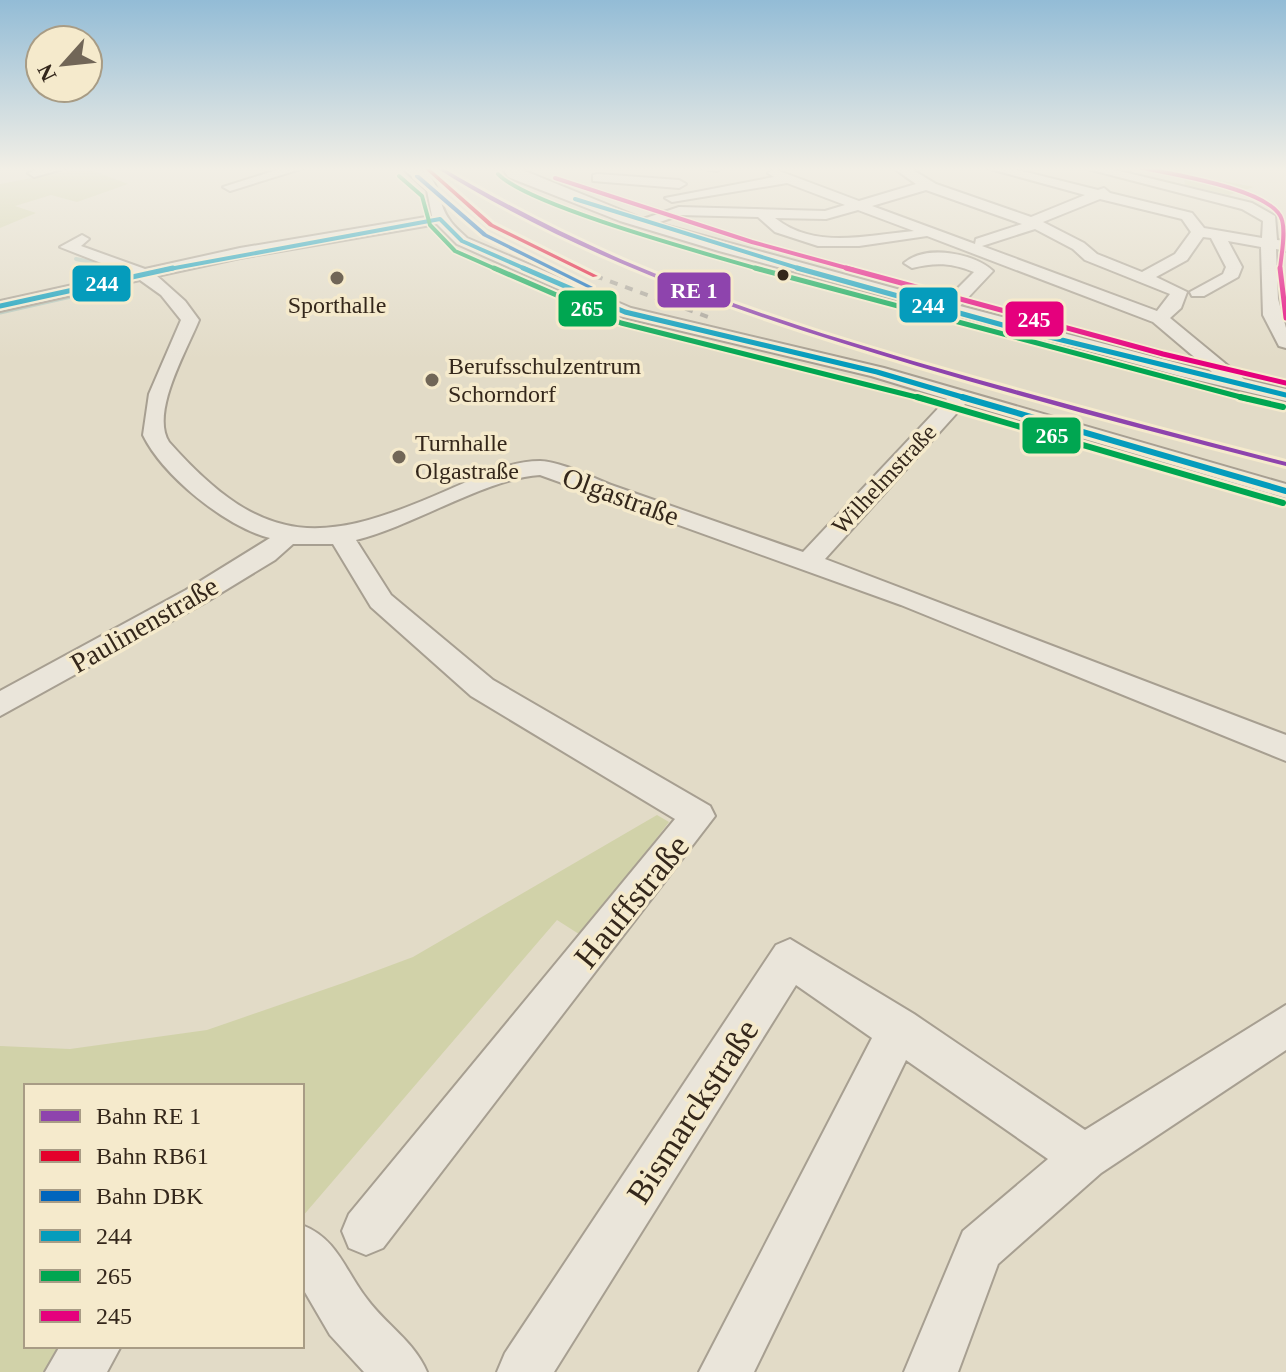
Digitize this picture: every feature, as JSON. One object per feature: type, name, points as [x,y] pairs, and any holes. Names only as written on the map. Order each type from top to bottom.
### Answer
[{"type":"street","points":[[0,306],[380,231]]},
{"type":"street","points":[[449,231],[462,241],[625,312],[961,396],[1286,491]]},
{"type":"street","points":[[669,231],[958,297],[1239,385],[1286,395]]},
{"type":"street","points":[[781,231],[861,252],[838,272]]},
{"type":"street","points":[[924,231],[980,246],[1159,318],[1239,385]]},
{"type":"street","points":[[839,245],[943,231]]},
{"type":"street","points":[[955,259],[1019,231]]},
{"type":"street","points":[[1048,231],[1082,245],[1091,257],[1179,292],[1172,308],[1159,318]]},
{"type":"street","points":[[1144,277],[1181,257],[1199,232],[1278,244]]},
{"type":"street","points":[[1217,235],[1234,267],[1249,280],[1286,342]]},
{"type":"street","points":[[82,239],[68,247],[150,277]]},
{"type":"street","points":[[1198,292],[1249,280],[1278,244]]},
{"type":"street","points":[[912,263],[930,258],[955,259],[985,271],[958,297]]},
{"type":"street","points":[[0,322],[150,277]]},
{"type":"street","name":"Olgastraße","points":[[150,277],[181,303],[190,320],[152,415],[154,437],[204,490],[244,520],[285,538],[342,537],[425,509],[516,468],[542,468],[989,630],[1286,748]]},
{"type":"street","name":"Wilhelmstraße","points":[[808,562],[961,396]]},
{"type":"street","name":"Hauffstraße","points":[[342,537],[381,601],[482,688],[698,816],[366,1231]]},
{"type":"street","name":"Paulinenstraße","points":[[0,705],[196,596],[266,554],[285,538]]},
{"type":"street","name":"Bismarckstraße","points":[[524,1372],[790,958],[1085,1157]]},
{"type":"street","points":[[931,1372],[980,1248],[1085,1157],[1286,1026]]},
{"type":"street","points":[[726,1372],[899,1029]]},
{"type":"street","points":[[304,1251],[327,1278],[348,1317],[400,1372]]},
{"type":"street","points":[[72,1372],[93,1348]]},
{"type":"green space","points":[[657,815],[669,822],[582,936],[557,920],[304,1215],[304,1084],[24,1084],[24,1348],[70,1348],[48,1372],[0,1372],[0,1046],[70,1049],[207,1030],[413,957]]},
{"type":"waterway","points":[[76,259],[111,266]]},
{"type":"waterway","points":[[0,312],[111,287]]},
{"type":"railway","points":[[595,276],[711,318]]},
{"type":"transit line","name":"244","points":[[0,306],[240,253],[369,231]]},
{"type":"transit line","name":"265","points":[[436,231],[455,251],[621,323],[874,384],[1283,503]]},
{"type":"transit line","name":"244","points":[[452,231],[462,241],[625,312],[877,372],[1286,491]]},
{"type":"transit line","points":[[556,231],[687,288],[818,334],[952,374],[1286,464]]},
{"type":"transit line","name":"265","points":[[636,231],[810,283],[1283,407]]},
{"type":"transit line","name":"244","points":[[676,231],[928,305],[1286,395]]},
{"type":"transit line","name":"245","points":[[718,231],[1163,354],[1286,383]]},
{"type":"transit line","name":"245","points":[[1282,231],[1280,283],[1286,318]]},
{"type":"rail line","name":"DBK","points":[[480,231],[590,287]]},
{"type":"rail line","name":"RB61","points":[[503,231],[595,276]]},
{"type":"place","name":"Sporthalle","points":[[337,278]]},
{"type":"place","name":"Berufsschulzentrum Schorndorf","points":[[432,380]]},
{"type":"place","name":"Turnhalle Olgastraße","points":[[399,457]]}]
